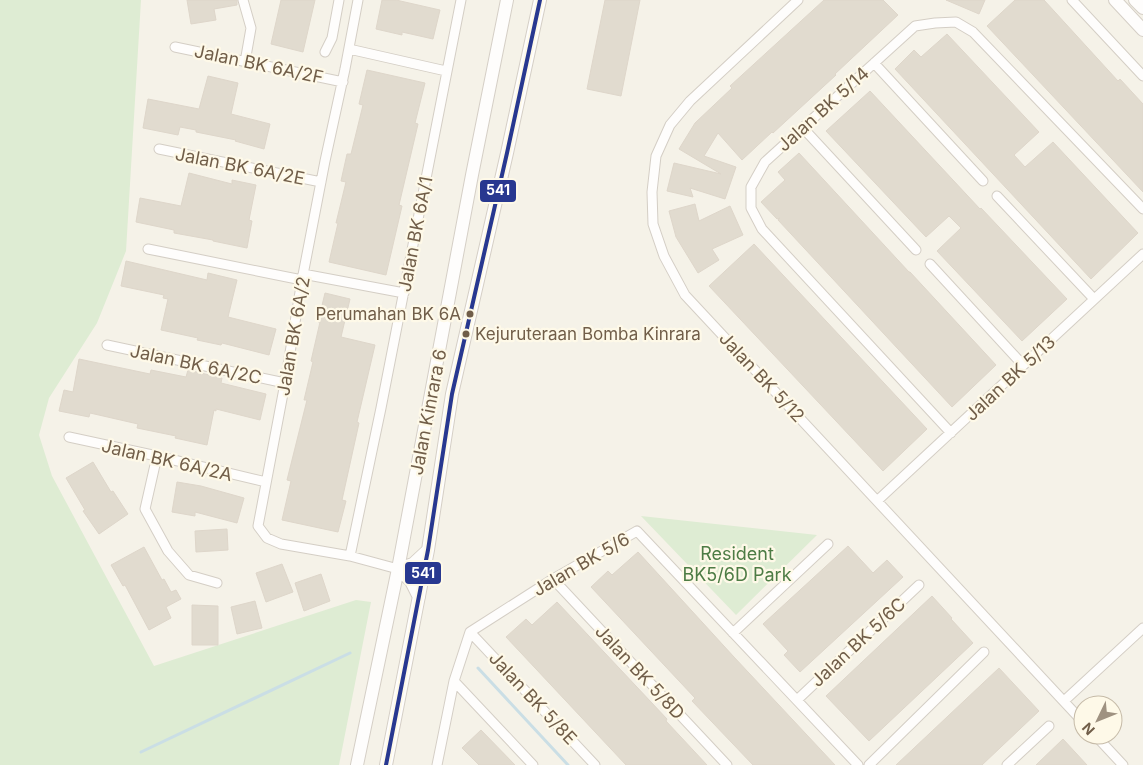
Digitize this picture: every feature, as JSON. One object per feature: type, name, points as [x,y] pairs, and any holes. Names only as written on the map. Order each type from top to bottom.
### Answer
[{"type":"main road","name":"Jalan Kinrara 6","points":[[357,765],[398,569],[472,174],[508,0]]},
{"type":"main road","name":"Jalan Kinrara 6","points":[[386,765],[428,550],[452,394],[540,0]]},
{"type":"main road","points":[[1136,0],[1143,8]]},
{"type":"main road","points":[[1117,1],[1143,30]]},
{"type":"main road","points":[[419,597],[411,581],[398,569],[413,564],[428,550]]},
{"type":"street","points":[[243,0],[251,28],[245,62]]},
{"type":"street","points":[[325,52],[332,38],[339,0]]},
{"type":"street","name":"Jalan BK 6A/2","points":[[358,0],[343,82],[321,182],[258,526],[268,538],[281,544],[350,556],[398,569]]},
{"type":"street","name":"Jalan BK 6A/1","points":[[350,556],[383,399],[461,0]]},
{"type":"street","name":"Jalan BK 5/12","points":[[798,0],[690,101],[670,125],[656,156],[652,192],[653,224],[664,256],[685,295],[1073,711]]},
{"type":"street","points":[[1072,0],[1143,76]]},
{"type":"street","name":"Jalan BK 5/14","points":[[951,433],[762,229],[751,208],[751,187],[766,162],[915,26],[956,22],[974,32],[1143,209]]},
{"type":"street","name":"Jalan BK 6A/2F","points":[[175,47],[343,82]]},
{"type":"street","points":[[349,49],[446,71]]},
{"type":"street","points":[[874,63],[983,181]]},
{"type":"street","points":[[803,128],[916,250]]},
{"type":"street","name":"Jalan BK 6A/2E","points":[[160,149],[321,182]]},
{"type":"street","points":[[997,196],[1094,300]]},
{"type":"street","points":[[148,248],[303,277],[404,293]]},
{"type":"street","name":"Jalan BK 5/13","points":[[878,501],[1143,254]]},
{"type":"street","points":[[930,264],[1024,365]]},
{"type":"street","name":"Jalan BK 6A/2C","points":[[107,345],[285,383]]},
{"type":"street","name":"Jalan BK 6A/2A","points":[[69,438],[266,482]]},
{"type":"street","points":[[156,456],[145,509],[168,551],[189,575],[217,583]]},
{"type":"street","name":"Jalan BK 5/6","points":[[470,632],[554,579],[637,531],[858,765]]},
{"type":"street","points":[[733,633],[828,544]]},
{"type":"street","name":"Jalan BK 5/8D","points":[[554,579],[727,765]]},
{"type":"street","name":"Jalan BK 5/6C","points":[[797,700],[919,584]]},
{"type":"street","points":[[1064,701],[1143,628]]},
{"type":"street","points":[[437,765],[454,681],[470,632]]},
{"type":"street","name":"Jalan BK 5/8E","points":[[470,632],[595,765]]},
{"type":"street","points":[[869,765],[984,652]]},
{"type":"street","points":[[454,681],[533,765]]},
{"type":"street","points":[[1007,765],[1050,726]]},
{"type":"street","points":[[1104,745],[1123,765]]},
{"type":"green space","points":[[0,0],[141,0],[126,251],[97,323],[49,398],[39,435],[52,476],[154,666],[356,600],[371,602],[339,765],[0,765]]},
{"type":"green space","name":"Resident BK5/6D Park","points":[[641,516],[817,535],[736,615]]},
{"type":"building","points":[[187,0],[237,0],[237,5],[214,9],[216,20],[191,24]]},
{"type":"building","points":[[281,0],[315,0],[303,52],[271,44]]},
{"type":"building","points":[[382,0],[396,0],[440,10],[433,39],[402,32],[402,35],[376,29]]},
{"type":"building","points":[[605,0],[640,0],[621,96],[587,89]]},
{"type":"building","points":[[824,0],[883,0],[898,15],[836,75],[742,160],[718,133],[704,156],[736,167],[725,199],[690,188],[693,197],[667,191],[674,163],[721,174],[679,149],[695,123],[732,88],[730,86]]},
{"type":"building","points":[[946,0],[985,0],[979,14]]},
{"type":"building","points":[[1015,0],[1044,0],[1118,81],[1120,79],[1143,104],[1143,192],[987,26]]},
{"type":"building","points":[[947,34],[1039,132],[1014,155],[1025,167],[1053,142],[1138,233],[1091,279],[895,69],[914,50],[921,57]]},
{"type":"building","points":[[367,70],[425,83],[415,123],[418,124],[399,205],[402,206],[386,275],[329,262],[346,182],[341,181],[347,154],[351,154],[363,105],[359,104]]},
{"type":"building","points":[[208,76],[238,83],[231,114],[270,124],[264,149],[236,140],[180,127],[178,135],[143,128],[148,99],[199,109]]},
{"type":"building","points":[[870,91],[1067,299],[1022,341],[937,251],[961,228],[949,216],[926,237],[826,131]]},
{"type":"building","points":[[799,153],[996,365],[952,407],[778,220],[780,218],[777,219],[761,202],[785,180],[778,172]]},
{"type":"building","points":[[189,173],[232,184],[232,180],[256,185],[249,220],[252,221],[247,248],[174,233],[174,230],[136,222],[140,198],[181,206]]},
{"type":"building","points":[[695,204],[699,221],[730,206],[743,235],[712,249],[719,260],[698,273],[676,237],[669,211]]},
{"type":"building","points":[[754,244],[927,429],[883,471],[709,286]]},
{"type":"building","points":[[126,261],[207,280],[208,273],[237,280],[228,317],[276,329],[269,355],[222,343],[221,345],[197,340],[198,338],[161,330],[168,299],[163,298],[164,295],[121,286]]},
{"type":"building","points":[[325,293],[350,299],[341,337],[375,345],[357,422],[359,423],[342,500],[346,501],[338,532],[282,520],[291,481],[287,480],[307,400],[304,400],[313,362],[311,361]]},
{"type":"building","points":[[79,359],[150,374],[151,370],[186,377],[188,370],[222,378],[221,383],[266,394],[260,420],[216,409],[216,411],[214,410],[207,445],[137,428],[138,424],[90,413],[89,417],[59,411],[64,390],[73,392]]},
{"type":"building","points":[[93,462],[111,492],[113,491],[128,514],[99,534],[83,511],[85,510],[66,478]]},
{"type":"building","points":[[177,482],[201,486],[244,498],[237,523],[195,512],[195,516],[172,512]]},
{"type":"building","points":[[227,529],[228,550],[196,552],[195,531]]},
{"type":"building","points":[[848,546],[873,573],[887,560],[903,577],[800,672],[784,655],[788,651],[763,624]]},
{"type":"building","points":[[144,547],[162,580],[164,579],[171,592],[176,590],[181,599],[166,607],[171,618],[149,630],[125,585],[123,586],[111,565]]},
{"type":"building","points":[[638,552],[835,765],[753,765],[692,701],[695,698],[591,587],[608,571],[612,575]]},
{"type":"building","points":[[282,564],[293,592],[266,602],[256,573]]},
{"type":"building","points":[[321,574],[330,601],[304,611],[295,583]]},
{"type":"building","points":[[932,596],[973,643],[869,741],[826,696]]},
{"type":"building","points":[[255,601],[262,628],[237,634],[231,607]]},
{"type":"building","points":[[557,602],[667,719],[666,721],[707,765],[626,765],[506,637],[526,619],[532,625]]},
{"type":"building","points":[[192,605],[218,606],[218,645],[192,645]]},
{"type":"building","points":[[999,668],[1039,711],[982,765],[896,765]]},
{"type":"building","points":[[481,730],[515,765],[479,765],[462,748]]},
{"type":"building","points":[[1063,739],[1087,765],[1036,765]]},
{"type":"waterway","points":[[141,752],[350,653]]},
{"type":"waterway","points":[[478,668],[568,765]]},
{"type":"transit line","name":"541","points":[[386,765],[428,550],[452,394],[540,0]]},
{"type":"place","name":"Perumahan BK 6A","points":[[470,314]]},
{"type":"place","name":"Kejuruteraan Bomba Kinrara","points":[[466,334]]}]
